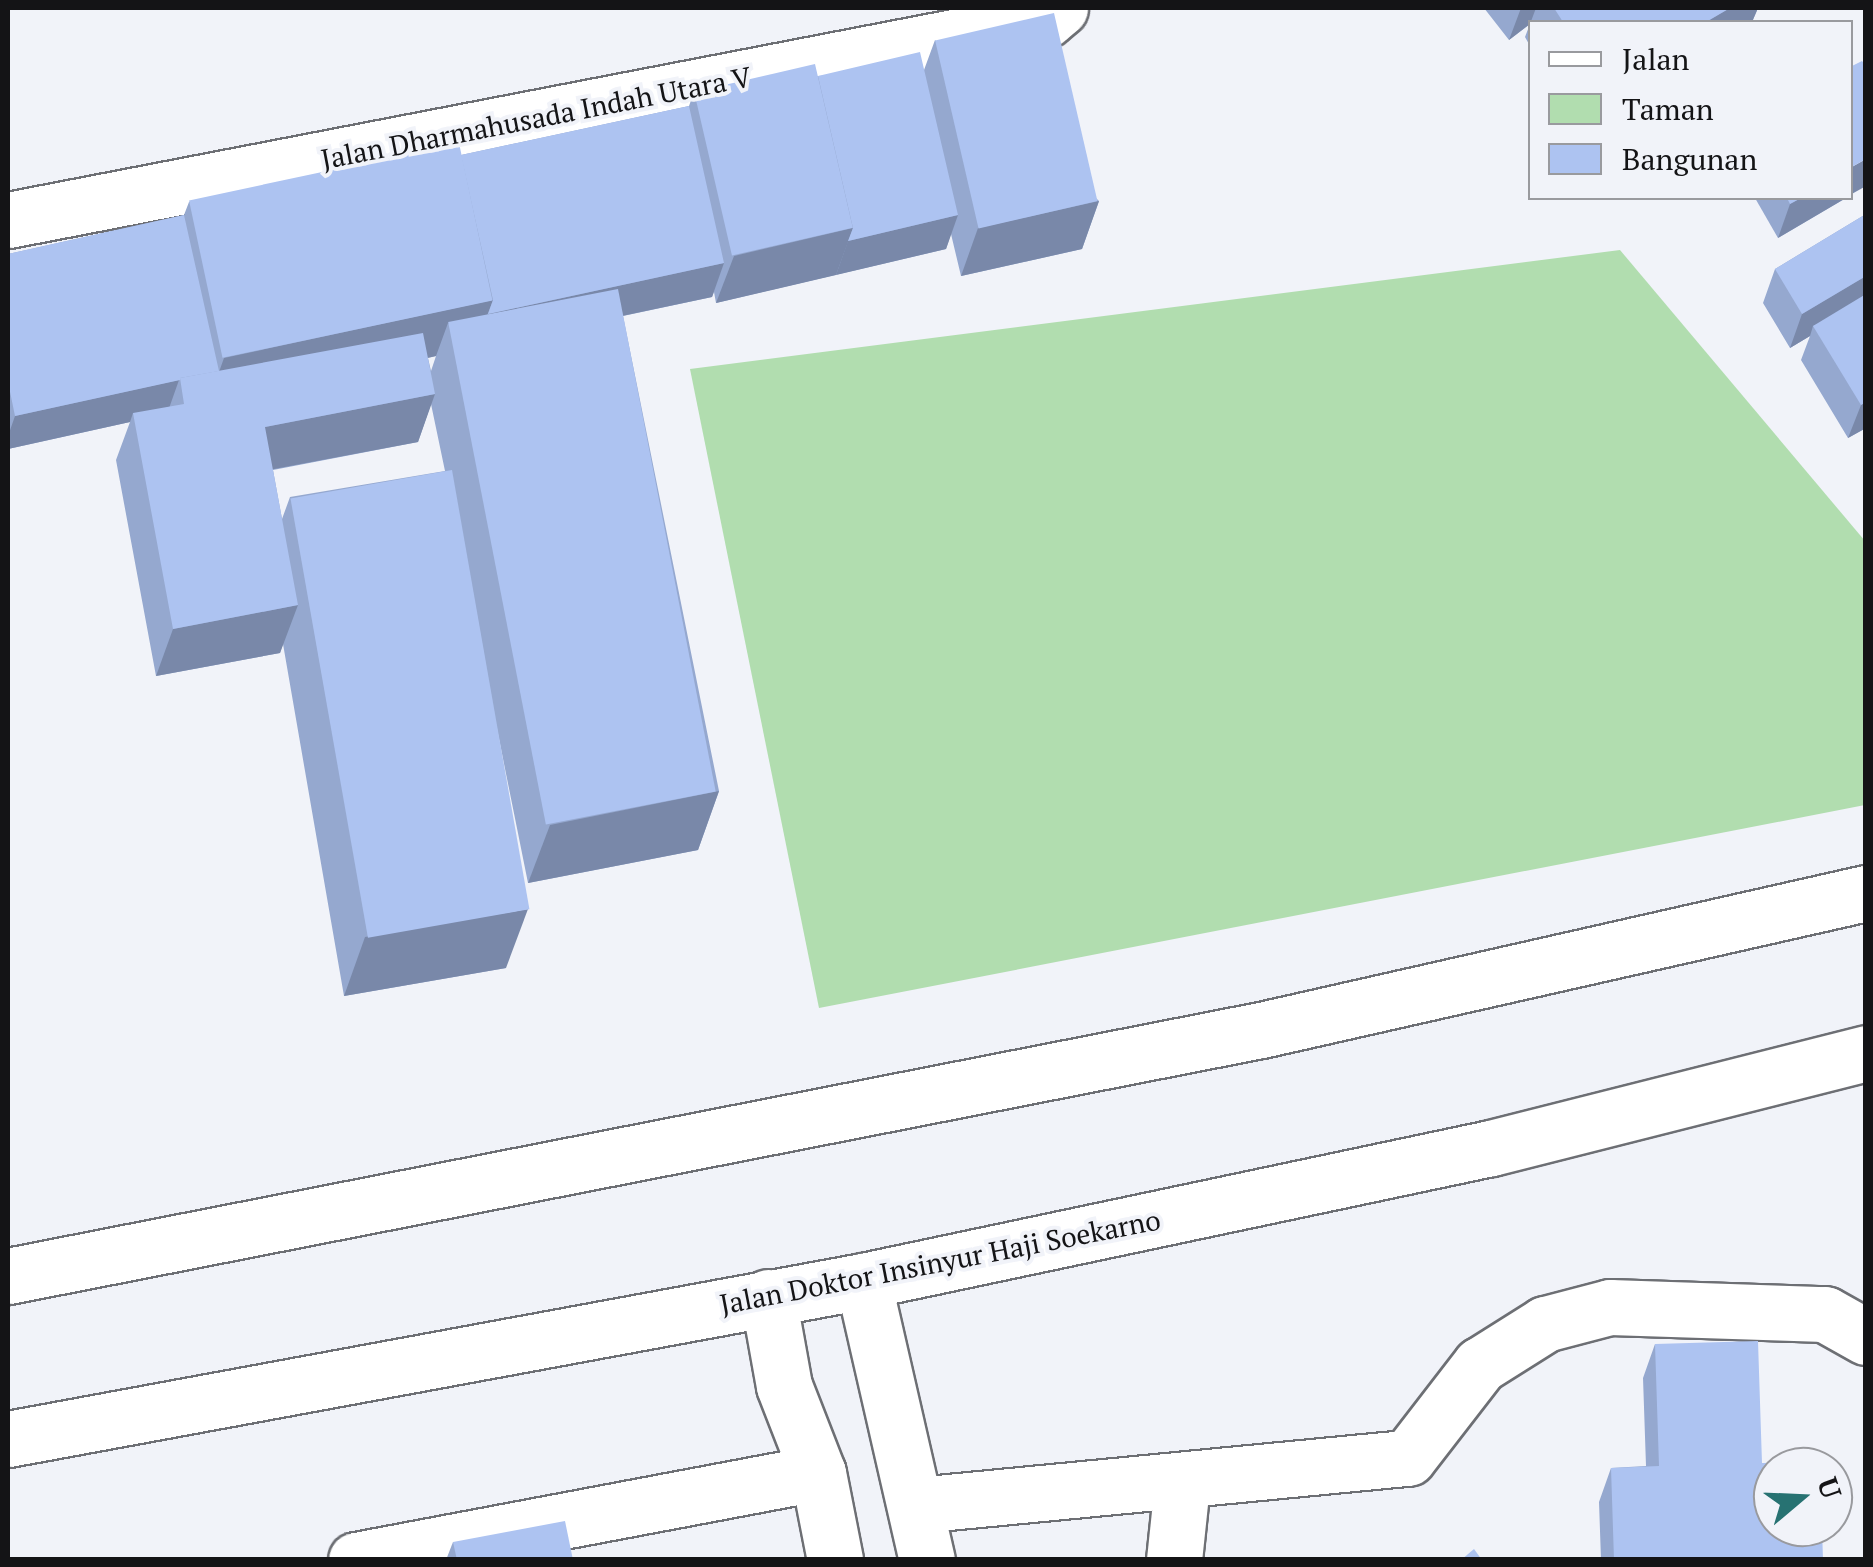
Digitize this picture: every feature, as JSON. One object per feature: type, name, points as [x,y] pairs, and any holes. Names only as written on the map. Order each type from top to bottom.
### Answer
[{"type":"main road","name":"Jalan Dharmahusada Indah Utara V","points":[[8,220],[1047,19],[1060,8]]},
{"type":"main road","points":[[8,1276],[1242,1034],[1866,893]]},
{"type":"main road","name":"Jalan Doktor Insinyur Haji Soekarno","points":[[8,1439],[863,1281],[1491,1148],[1866,1052]]},
{"type":"main road","points":[[863,1281],[927,1560]]},
{"type":"main road","points":[[768,1297],[784,1386],[818,1473],[835,1560]]},
{"type":"main road","points":[[917,1506],[1182,1484],[1408,1458],[1480,1365],[1544,1324],[1610,1307],[1825,1314],[1866,1337]]},
{"type":"main road","points":[[356,1560],[588,1538],[818,1473]]},
{"type":"main road","points":[[1174,1560],[1182,1484]]},
{"type":"green space","points":[[1620,250],[1865,541],[1865,805],[819,1008],[690,369]]},
{"type":"building","points":[[1554,8],[1730,8],[1709,20],[1562,20]]},
{"type":"building","points":[[1054,13],[1097,201],[979,228],[935,40]]},
{"type":"building","points":[[920,52],[958,215],[848,241],[853,228],[818,76]]},
{"type":"building","points":[[1862,61],[1866,66],[1866,159],[1853,166],[1853,66]]},
{"type":"building","points":[[815,64],[853,228],[732,256],[694,92]]},
{"type":"building","points":[[689,106],[724,263],[488,314],[493,300],[461,155]]},
{"type":"building","points":[[459,143],[492,300],[223,358],[189,200]]},
{"type":"building","points":[[1866,214],[1866,276],[1802,314],[1775,269]]},
{"type":"building","points":[[184,215],[219,371],[15,416],[8,382],[8,254]]},
{"type":"building","points":[[618,289],[716,792],[546,825],[448,322]]},
{"type":"building","points":[[1866,294],[1866,402],[1861,405],[1813,326]]},
{"type":"building","points":[[423,333],[435,394],[265,427],[298,605],[173,629],[133,413],[184,404],[180,378]]},
{"type":"building","points":[[452,470],[529,909],[368,938],[290,498]]},
{"type":"building","points":[[1758,1341],[1761,1447],[1753,1447],[1753,1547],[1823,1547],[1823,1560],[1614,1560],[1611,1468],[1659,1466],[1655,1344]]},
{"type":"building","points":[[565,1521],[573,1560],[457,1560],[453,1542]]},
{"type":"building","points":[[1474,1549],[1482,1560],[1461,1560]]}]
